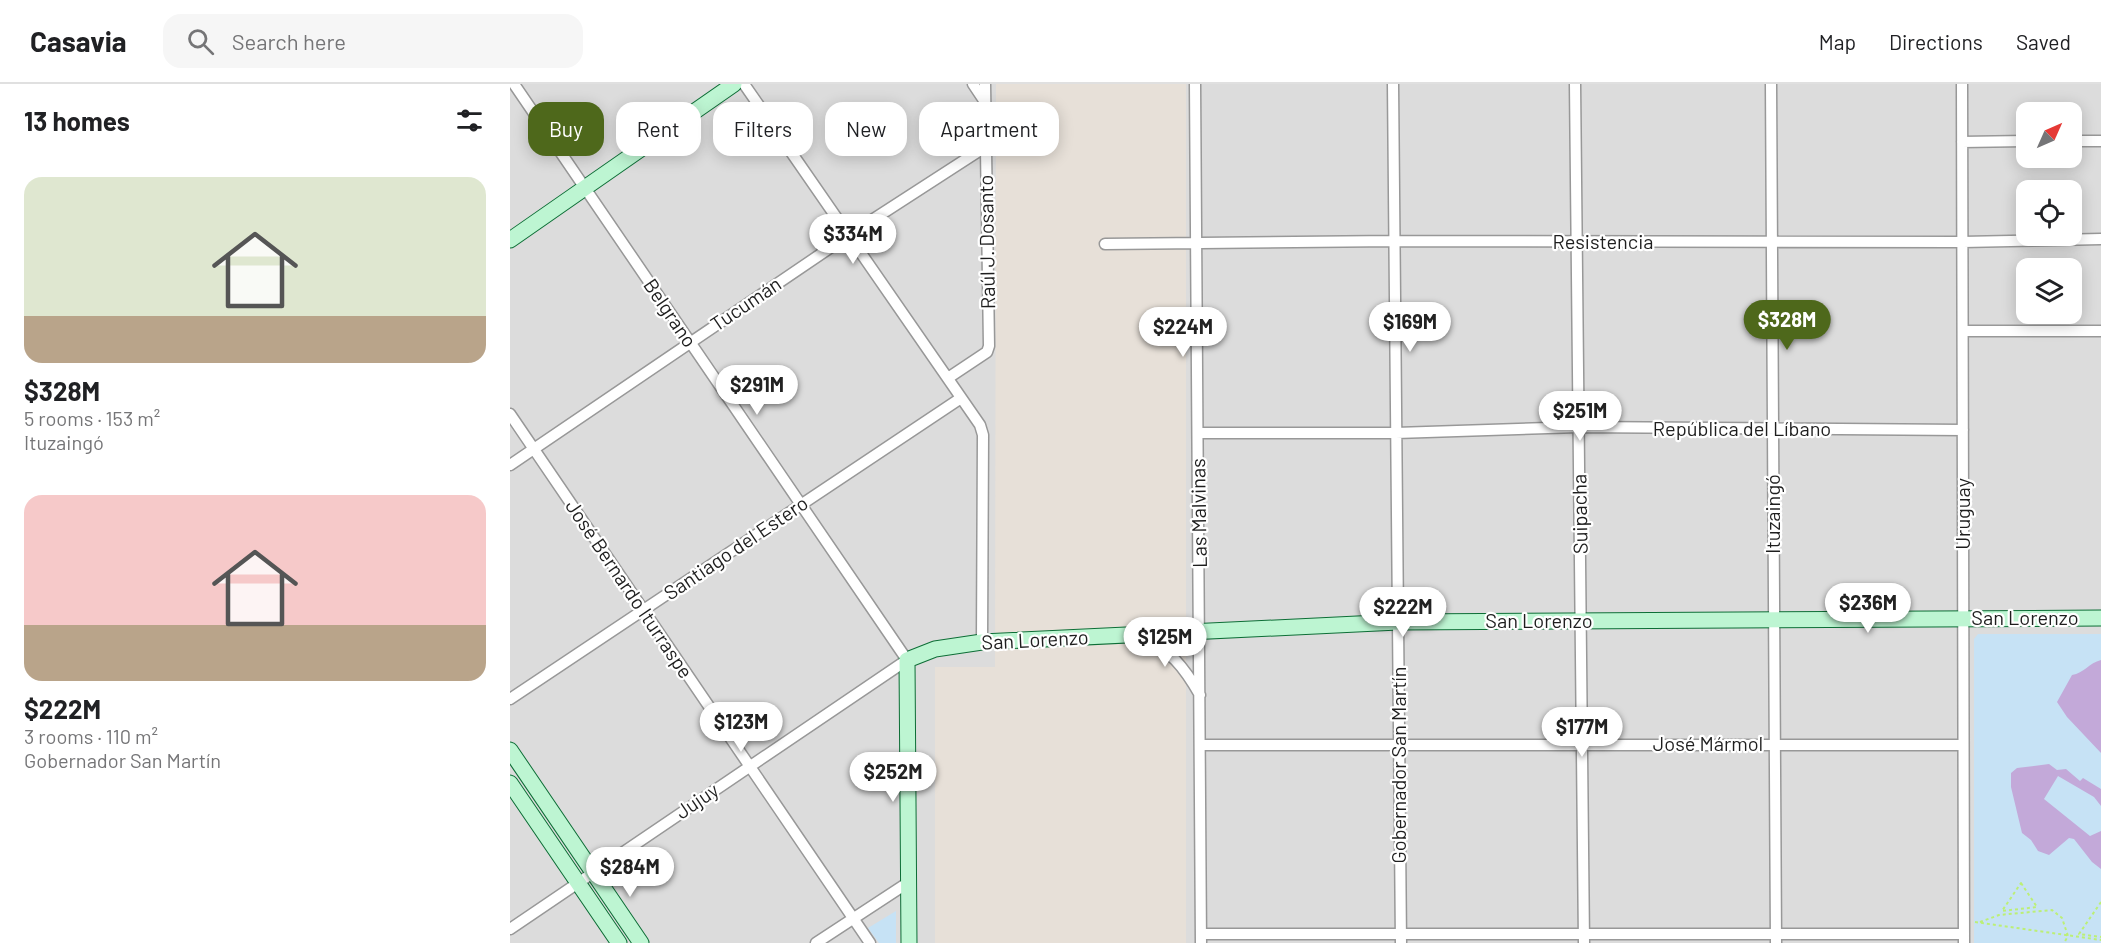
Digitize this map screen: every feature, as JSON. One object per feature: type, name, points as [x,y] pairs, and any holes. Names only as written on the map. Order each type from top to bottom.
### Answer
[{"type":"main road","points":[[510,240],[734,84]]},
{"type":"main road","name":"San Lorenzo","points":[[907,660],[935,649],[982,642],[1398,622],[1774,618],[2101,618]]},
{"type":"main road","points":[[907,660],[909,943]]},
{"type":"main road","points":[[510,750],[641,943]]},
{"type":"main road","points":[[510,783],[619,943]]},
{"type":"street","name":"Belgrano","points":[[514,84],[907,660]]},
{"type":"street","points":[[744,84],[980,425],[983,435],[982,642]]},
{"type":"street","points":[[973,84],[985,102]]},
{"type":"street","name":"Raúl J. Dosanto","points":[[985,84],[985,102]]},
{"type":"street","name":"Las Malvinas","points":[[1195,84],[1201,939]]},
{"type":"street","name":"Gobernador San Martín","points":[[1393,84],[1401,938]]},
{"type":"street","name":"Suipacha","points":[[1575,84],[1584,938]]},
{"type":"street","name":"Ituzaingó","points":[[1771,84],[1776,938]]},
{"type":"street","name":"Uruguay","points":[[1962,84],[1964,939]]},
{"type":"street","points":[[1962,142],[2016,141]]},
{"type":"street","points":[[2082,141],[2101,141]]},
{"type":"street","name":"Tucumán","points":[[510,465],[849,235],[971,156]]},
{"type":"street","name":"Raúl J. Dosanto","points":[[948,378],[987,352],[989,346],[985,156]]},
{"type":"street","name":"Resistencia","points":[[1105,244],[1394,240],[1963,242],[2101,239]]},
{"type":"street","points":[[1963,331],[2101,331]]},
{"type":"street","name":"Santiago del Estero","points":[[510,699],[961,398]]},
{"type":"street","name":"José Bernardo Iturraspe","points":[[510,414],[870,943]]},
{"type":"street","name":"República del Líbano","points":[[1198,434],[1396,433],[1579,427],[1963,430]]},
{"type":"street","points":[[1134,635],[1168,651],[1180,662],[1200,695]]},
{"type":"street","name":"Jujuy","points":[[510,929],[907,660]]},
{"type":"street","name":"José Mármol","points":[[1200,745],[1775,743],[1963,745]]},
{"type":"street","points":[[816,943],[909,882]]},
{"type":"street","points":[[1201,939],[1964,939]]},
{"type":"path","points":[[2021,884],[2037,907],[2026,908],[2002,911],[2021,884]]},
{"type":"path","points":[[2101,902],[2079,934],[2101,939]]},
{"type":"path","points":[[1978,922],[1999,915],[2052,910],[2062,918],[2068,936],[2064,943]]},
{"type":"path","points":[[1964,920],[2101,939]]},
{"type":"shaded area","points":[[510,84],[2101,84],[2101,943],[510,943]]},
{"type":"shaded area","points":[[996,84],[1186,84],[1186,943],[935,943],[935,667],[995,667],[996,156],[1059,156],[1059,102],[996,102]]},
{"type":"shaded area","points":[[1978,634],[2101,634],[2101,943],[1974,943],[1974,639]]},
{"type":"shaded area","points":[[2101,660],[2101,753],[2067,717],[2057,702],[2072,675]]},
{"type":"shaded area","points":[[2049,764],[2057,770],[2066,769],[2080,781],[2083,778],[2101,789],[2101,806],[2094,797],[2058,776],[2044,799],[2090,836],[2101,831],[2101,869],[2092,862],[2074,839],[2069,838],[2049,855],[2038,851],[2031,840],[2022,833],[2011,787],[2011,773],[2017,768]]},
{"type":"shaded area","points":[[896,911],[896,943],[879,943],[868,928]]}]
